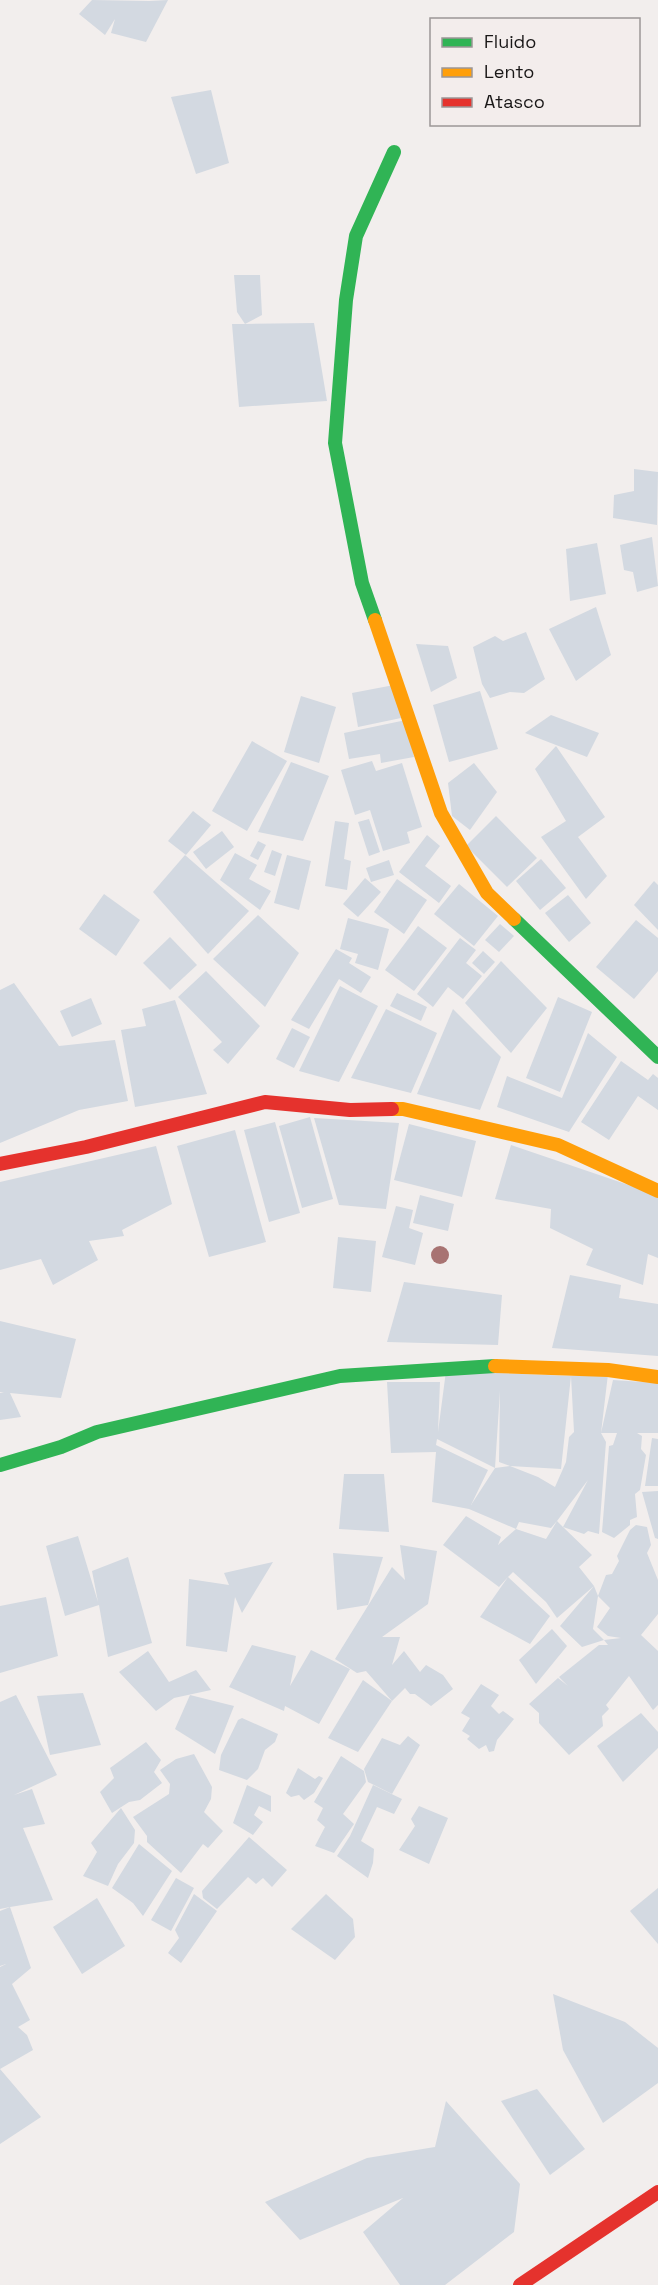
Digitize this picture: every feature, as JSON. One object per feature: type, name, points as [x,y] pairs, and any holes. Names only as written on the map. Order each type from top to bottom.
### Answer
[{"type":"street","points":[[394,152],[356,236],[346,300],[335,443],[362,583],[441,813],[487,893],[658,1056]]},
{"type":"street","points":[[0,1164],[86,1147],[265,1102],[350,1110],[403,1109],[558,1145],[658,1191]]},
{"type":"street","points":[[0,1466],[61,1447],[97,1432],[340,1376],[505,1365],[608,1370],[658,1377]]},
{"type":"street","points":[[520,2285],[658,2192]]},
{"type":"building","points":[[92,0],[168,0],[146,42],[111,33],[115,19],[105,35],[79,14]]},
{"type":"building","points":[[211,90],[229,163],[196,174],[171,97]]},
{"type":"building","points":[[234,275],[260,275],[262,315],[245,324],[237,312]]},
{"type":"building","points":[[314,323],[327,401],[239,407],[232,324]]},
{"type":"building","points":[[634,469],[658,472],[657,525],[613,518],[614,495],[634,491]]},
{"type":"building","points":[[652,537],[658,586],[637,592],[633,572],[624,570],[620,545]]},
{"type":"building","points":[[597,543],[606,594],[570,601],[566,549]]},
{"type":"building","points":[[596,607],[611,655],[576,681],[549,629]]},
{"type":"building","points":[[526,632],[545,679],[524,693],[510,692],[490,698],[482,684],[473,647],[495,636],[503,641]]},
{"type":"building","points":[[416,644],[448,646],[457,678],[431,692]]},
{"type":"building","points":[[394,685],[401,718],[358,727],[352,693]]},
{"type":"building","points":[[480,691],[498,749],[449,762],[433,705]]},
{"type":"building","points":[[301,696],[336,707],[319,763],[284,752]]},
{"type":"building","points":[[551,715],[599,733],[587,757],[525,733]]},
{"type":"building","points":[[406,720],[414,757],[381,763],[380,754],[349,759],[344,733]]},
{"type":"building","points":[[252,741],[287,761],[247,831],[212,811]]},
{"type":"building","points":[[556,746],[605,817],[578,837],[607,876],[586,899],[541,837],[566,821],[535,769]]},
{"type":"building","points":[[372,761],[376,771],[402,763],[422,827],[407,832],[410,843],[383,851],[370,810],[355,815],[341,770]]},
{"type":"building","points":[[291,762],[329,776],[303,841],[258,832]]},
{"type":"building","points":[[474,763],[497,792],[470,830],[452,816],[448,783]]},
{"type":"building","points":[[193,811],[211,825],[186,855],[168,841]]},
{"type":"building","points":[[496,816],[537,858],[507,887],[466,846]]},
{"type":"building","points":[[369,819],[380,852],[369,856],[358,822]]},
{"type":"building","points":[[335,821],[349,823],[344,859],[351,861],[347,890],[325,886]]},
{"type":"building","points":[[222,831],[234,847],[206,869],[193,852]]},
{"type":"building","points":[[427,835],[440,846],[425,866],[451,886],[439,903],[399,872]]},
{"type":"building","points":[[258,841],[266,845],[258,860],[250,856]]},
{"type":"building","points":[[272,850],[282,854],[275,876],[264,872]]},
{"type":"building","points":[[235,853],[257,865],[249,879],[271,891],[260,910],[220,880]]},
{"type":"building","points":[[185,855],[249,911],[208,954],[153,892]]},
{"type":"building","points":[[287,855],[311,861],[299,910],[274,903]]},
{"type":"building","points":[[541,859],[566,888],[540,910],[516,881]]},
{"type":"building","points":[[389,860],[394,875],[371,882],[366,868]]},
{"type":"building","points":[[365,878],[381,892],[358,917],[343,904]]},
{"type":"building","points":[[397,879],[427,900],[404,934],[374,912]]},
{"type":"building","points":[[654,881],[658,885],[658,930],[634,905]]},
{"type":"building","points":[[459,884],[498,916],[474,946],[434,914]]},
{"type":"building","points":[[104,894],[140,920],[116,956],[79,929]]},
{"type":"building","points":[[568,895],[591,923],[569,942],[545,913]]},
{"type":"building","points":[[258,915],[299,953],[265,1007],[213,959]]},
{"type":"building","points":[[348,918],[389,929],[378,970],[355,963],[358,954],[340,949]]},
{"type":"building","points":[[636,920],[658,938],[658,971],[634,999],[596,967]]},
{"type":"building","points":[[500,924],[514,936],[499,952],[485,940]]},
{"type":"building","points":[[418,926],[447,948],[414,991],[385,970]]},
{"type":"building","points":[[170,937],[197,965],[170,990],[143,963]]},
{"type":"building","points":[[460,938],[476,950],[466,963],[482,976],[463,999],[448,987],[433,1007],[417,994]]},
{"type":"building","points":[[336,949],[352,958],[349,963],[371,977],[361,993],[339,979],[309,1029],[291,1020]]},
{"type":"building","points":[[483,951],[495,962],[484,974],[472,963]]},
{"type":"building","points":[[501,961],[547,1008],[511,1053],[465,1003]]},
{"type":"building","points":[[206,971],[260,1026],[228,1064],[213,1050],[222,1042],[178,997]]},
{"type":"building","points":[[14,983],[59,1046],[115,1040],[128,1101],[79,1110],[0,1143],[0,990]]},
{"type":"building","points":[[340,986],[378,1006],[339,1082],[299,1071]]},
{"type":"building","points":[[397,993],[427,1007],[421,1021],[390,1006]]},
{"type":"building","points":[[558,997],[592,1012],[560,1092],[526,1078]]},
{"type":"building","points":[[91,998],[102,1024],[72,1037],[60,1011]]},
{"type":"building","points":[[175,1000],[207,1094],[135,1107],[121,1030],[146,1026],[142,1009]]},
{"type":"building","points":[[386,1009],[437,1033],[411,1093],[351,1078]]},
{"type":"building","points":[[453,1009],[501,1057],[480,1110],[417,1094]]},
{"type":"building","points":[[292,1028],[310,1037],[294,1068],[276,1059]]},
{"type":"building","points":[[588,1033],[617,1057],[569,1132],[497,1107],[507,1076],[562,1098]]},
{"type":"building","points":[[621,1061],[648,1080],[653,1074],[658,1078],[658,1110],[638,1096],[609,1140],[581,1122]]},
{"type":"building","points":[[310,1117],[333,1199],[302,1208],[279,1126]]},
{"type":"building","points":[[314,1118],[399,1123],[386,1209],[339,1205]]},
{"type":"building","points":[[275,1122],[300,1213],[269,1222],[244,1130]]},
{"type":"building","points":[[409,1124],[476,1141],[462,1197],[394,1180]]},
{"type":"building","points":[[235,1130],[266,1242],[209,1257],[177,1146]]},
{"type":"building","points":[[511,1145],[658,1195],[658,1258],[648,1254],[643,1285],[586,1265],[593,1249],[550,1228],[551,1209],[495,1199]]},
{"type":"building","points":[[156,1146],[172,1204],[122,1230],[124,1236],[89,1241],[98,1260],[53,1285],[41,1259],[0,1270],[0,1182]]},
{"type":"building","points":[[420,1195],[454,1204],[448,1231],[413,1223]]},
{"type":"building","points":[[396,1206],[413,1210],[409,1228],[423,1233],[415,1265],[382,1257]]},
{"type":"building","points":[[338,1237],[376,1241],[371,1292],[333,1288]]},
{"type":"building","points":[[570,1275],[621,1285],[619,1298],[658,1304],[658,1356],[552,1348]]},
{"type":"building","points":[[404,1282],[502,1295],[498,1345],[387,1342]]},
{"type":"building","points":[[0,1321],[76,1339],[61,1398],[10,1393],[21,1417],[0,1420],[0,1393],[4,1392],[0,1392]]},
{"type":"building","points":[[446,1371],[571,1376],[608,1374],[601,1433],[606,1442],[599,1534],[588,1531],[584,1534],[563,1527],[588,1480],[551,1528],[519,1522],[516,1529],[469,1509],[432,1502],[436,1452],[391,1453],[387,1382],[440,1382],[438,1432]],"holes":[[[571,1376],[574,1432],[569,1437],[566,1462],[555,1487],[538,1477],[510,1466],[561,1469]],[[500,1391],[499,1462],[510,1466],[495,1468]],[[437,1439],[495,1468],[471,1505],[488,1470],[436,1445]]]},
{"type":"building","points":[[613,1380],[658,1383],[658,1433],[637,1433],[642,1436],[641,1449],[646,1455],[640,1490],[635,1494],[637,1517],[630,1520],[630,1525],[614,1538],[602,1532],[609,1446],[613,1445],[617,1433],[601,1433]]},
{"type":"building","points":[[652,1438],[658,1439],[658,1486],[645,1486]]},
{"type":"building","points":[[344,1474],[384,1474],[389,1532],[339,1529]]},
{"type":"building","points":[[658,1491],[658,1539],[655,1538],[642,1492]]},
{"type":"building","points":[[466,1516],[501,1537],[498,1545],[516,1529],[546,1539],[557,1521],[592,1555],[579,1567],[594,1586],[557,1618],[546,1602],[513,1572],[499,1587],[443,1545]]},
{"type":"building","points":[[636,1525],[647,1527],[651,1545],[647,1553],[658,1580],[658,1614],[641,1635],[658,1651],[658,1705],[653,1710],[629,1676],[606,1705],[609,1709],[602,1716],[603,1726],[569,1755],[539,1723],[539,1713],[529,1704],[558,1678],[568,1686],[559,1677],[599,1645],[608,1645],[604,1640],[621,1638],[608,1636],[597,1627],[610,1608],[598,1596],[606,1575],[612,1574],[619,1561],[617,1556],[630,1530]]},
{"type":"building","points":[[78,1536],[98,1602],[92,1571],[128,1557],[152,1643],[108,1657],[99,1605],[65,1616],[46,1546]]},
{"type":"building","points":[[400,1545],[437,1551],[428,1604],[382,1637],[400,1637],[392,1665],[404,1651],[420,1672],[426,1665],[443,1675],[453,1689],[431,1706],[415,1694],[410,1694],[405,1688],[392,1701],[366,1671],[357,1673],[335,1659],[392,1567],[405,1580]]},
{"type":"building","points":[[333,1553],[383,1557],[368,1605],[337,1610]]},
{"type":"building","points":[[273,1562],[242,1613],[235,1597],[227,1652],[186,1646],[189,1579],[229,1585],[224,1573]]},
{"type":"building","points":[[508,1577],[550,1616],[530,1644],[480,1617]]},
{"type":"building","points":[[594,1586],[598,1596],[593,1629],[604,1640],[582,1647],[560,1626]]},
{"type":"building","points":[[46,1597],[58,1656],[0,1673],[0,1606]]},
{"type":"building","points":[[552,1629],[567,1646],[536,1684],[519,1660]]},
{"type":"building","points":[[252,1645],[296,1656],[290,1686],[311,1650],[350,1669],[319,1724],[285,1706],[284,1711],[229,1687]]},
{"type":"building","points":[[148,1651],[169,1682],[196,1670],[211,1690],[174,1698],[156,1711],[119,1672]]},
{"type":"building","points":[[363,1680],[392,1701],[358,1752],[328,1738]]},
{"type":"building","points":[[481,1684],[499,1695],[491,1706],[499,1714],[503,1711],[514,1719],[497,1740],[494,1751],[489,1752],[486,1745],[479,1749],[467,1739],[470,1736],[462,1731],[470,1718],[461,1713]]},
{"type":"building","points":[[83,1693],[101,1745],[50,1755],[37,1696]]},
{"type":"building","points":[[16,1695],[57,1775],[14,1795],[32,1789],[45,1824],[23,1828],[53,1900],[0,1909],[0,1702]]},
{"type":"building","points":[[190,1695],[234,1706],[215,1754],[175,1729]]},
{"type":"building","points":[[641,1713],[658,1732],[658,1748],[623,1782],[597,1746]]},
{"type":"building","points":[[242,1718],[278,1734],[275,1742],[265,1750],[258,1769],[247,1780],[219,1770],[221,1755],[238,1720]]},
{"type":"building","points":[[408,1736],[420,1745],[392,1794],[368,1782],[364,1769],[382,1738],[400,1745]]},
{"type":"building","points":[[146,1742],[161,1760],[154,1772],[162,1783],[140,1800],[129,1802],[112,1813],[100,1792],[114,1778],[110,1768]]},
{"type":"building","points":[[194,1754],[212,1787],[211,1799],[204,1812],[223,1831],[208,1848],[203,1844],[181,1873],[147,1842],[147,1836],[133,1817],[169,1794],[170,1784],[160,1770],[176,1759]]},
{"type":"building","points":[[341,1756],[364,1771],[366,1782],[343,1814],[354,1824],[334,1853],[315,1846],[325,1827],[317,1820],[323,1808],[314,1802]]},
{"type":"building","points":[[298,1768],[315,1779],[319,1776],[323,1778],[314,1793],[304,1800],[299,1795],[291,1797],[286,1793]]},
{"type":"building","points":[[247,1785],[271,1796],[271,1812],[259,1806],[254,1815],[263,1822],[253,1835],[233,1823]]},
{"type":"building","points":[[373,1785],[402,1799],[394,1814],[377,1807],[361,1841],[374,1849],[373,1863],[368,1878],[337,1856],[350,1836]]},
{"type":"building","points":[[419,1806],[448,1818],[429,1864],[399,1850],[415,1826],[411,1819]]},
{"type":"building","points":[[121,1808],[135,1830],[134,1843],[118,1864],[108,1886],[83,1876],[97,1852],[91,1843]]},
{"type":"building","points":[[249,1837],[287,1870],[272,1887],[263,1878],[256,1884],[248,1877],[217,1909],[203,1898],[202,1891]]},
{"type":"building","points":[[139,1844],[172,1871],[143,1916],[133,1903],[112,1888]]},
{"type":"building","points":[[176,1878],[194,1888],[171,1931],[151,1920]]},
{"type":"building","points":[[658,1888],[658,1944],[630,1911]]},
{"type":"building","points":[[194,1894],[217,1911],[181,1963],[168,1953],[179,1938],[175,1930]]},
{"type":"building","points":[[326,1894],[353,1919],[355,1937],[335,1960],[291,1929]]},
{"type":"building","points":[[97,1898],[125,1946],[82,1974],[53,1927]]},
{"type":"building","points":[[10,1907],[31,1968],[12,1984],[30,2020],[18,2027],[27,2035],[33,2050],[0,2069],[0,1967],[6,1964],[0,1966],[0,1911]]},
{"type":"building","points":[[553,1994],[625,2022],[658,2048],[658,2083],[603,2123],[563,2050]]},
{"type":"building","points":[[0,2069],[41,2117],[0,2144]]},
{"type":"building","points":[[537,2089],[585,2149],[550,2175],[501,2101]]},
{"type":"building","points":[[446,2101],[520,2184],[514,2232],[445,2285],[400,2285],[363,2232],[403,2198],[300,2240],[265,2202],[367,2158],[435,2147]]},
{"type":"traffic: fast","points":[[375,620],[362,583],[335,443],[346,300],[356,236],[394,152]]},
{"type":"traffic: fast","points":[[514,919],[658,1057]]},
{"type":"traffic: fast","points":[[0,1465],[61,1447],[97,1432],[340,1376],[495,1366]]},
{"type":"traffic: slow","points":[[375,620],[441,813],[487,893],[514,919]]},
{"type":"traffic: slow","points":[[392,1109],[403,1109],[558,1145],[658,1191]]},
{"type":"traffic: slow","points":[[495,1366],[608,1370],[658,1377]]},
{"type":"traffic: jam","points":[[0,1164],[86,1147],[265,1102],[350,1110],[392,1109]]},
{"type":"traffic: jam","points":[[520,2285],[658,2192]]}]
